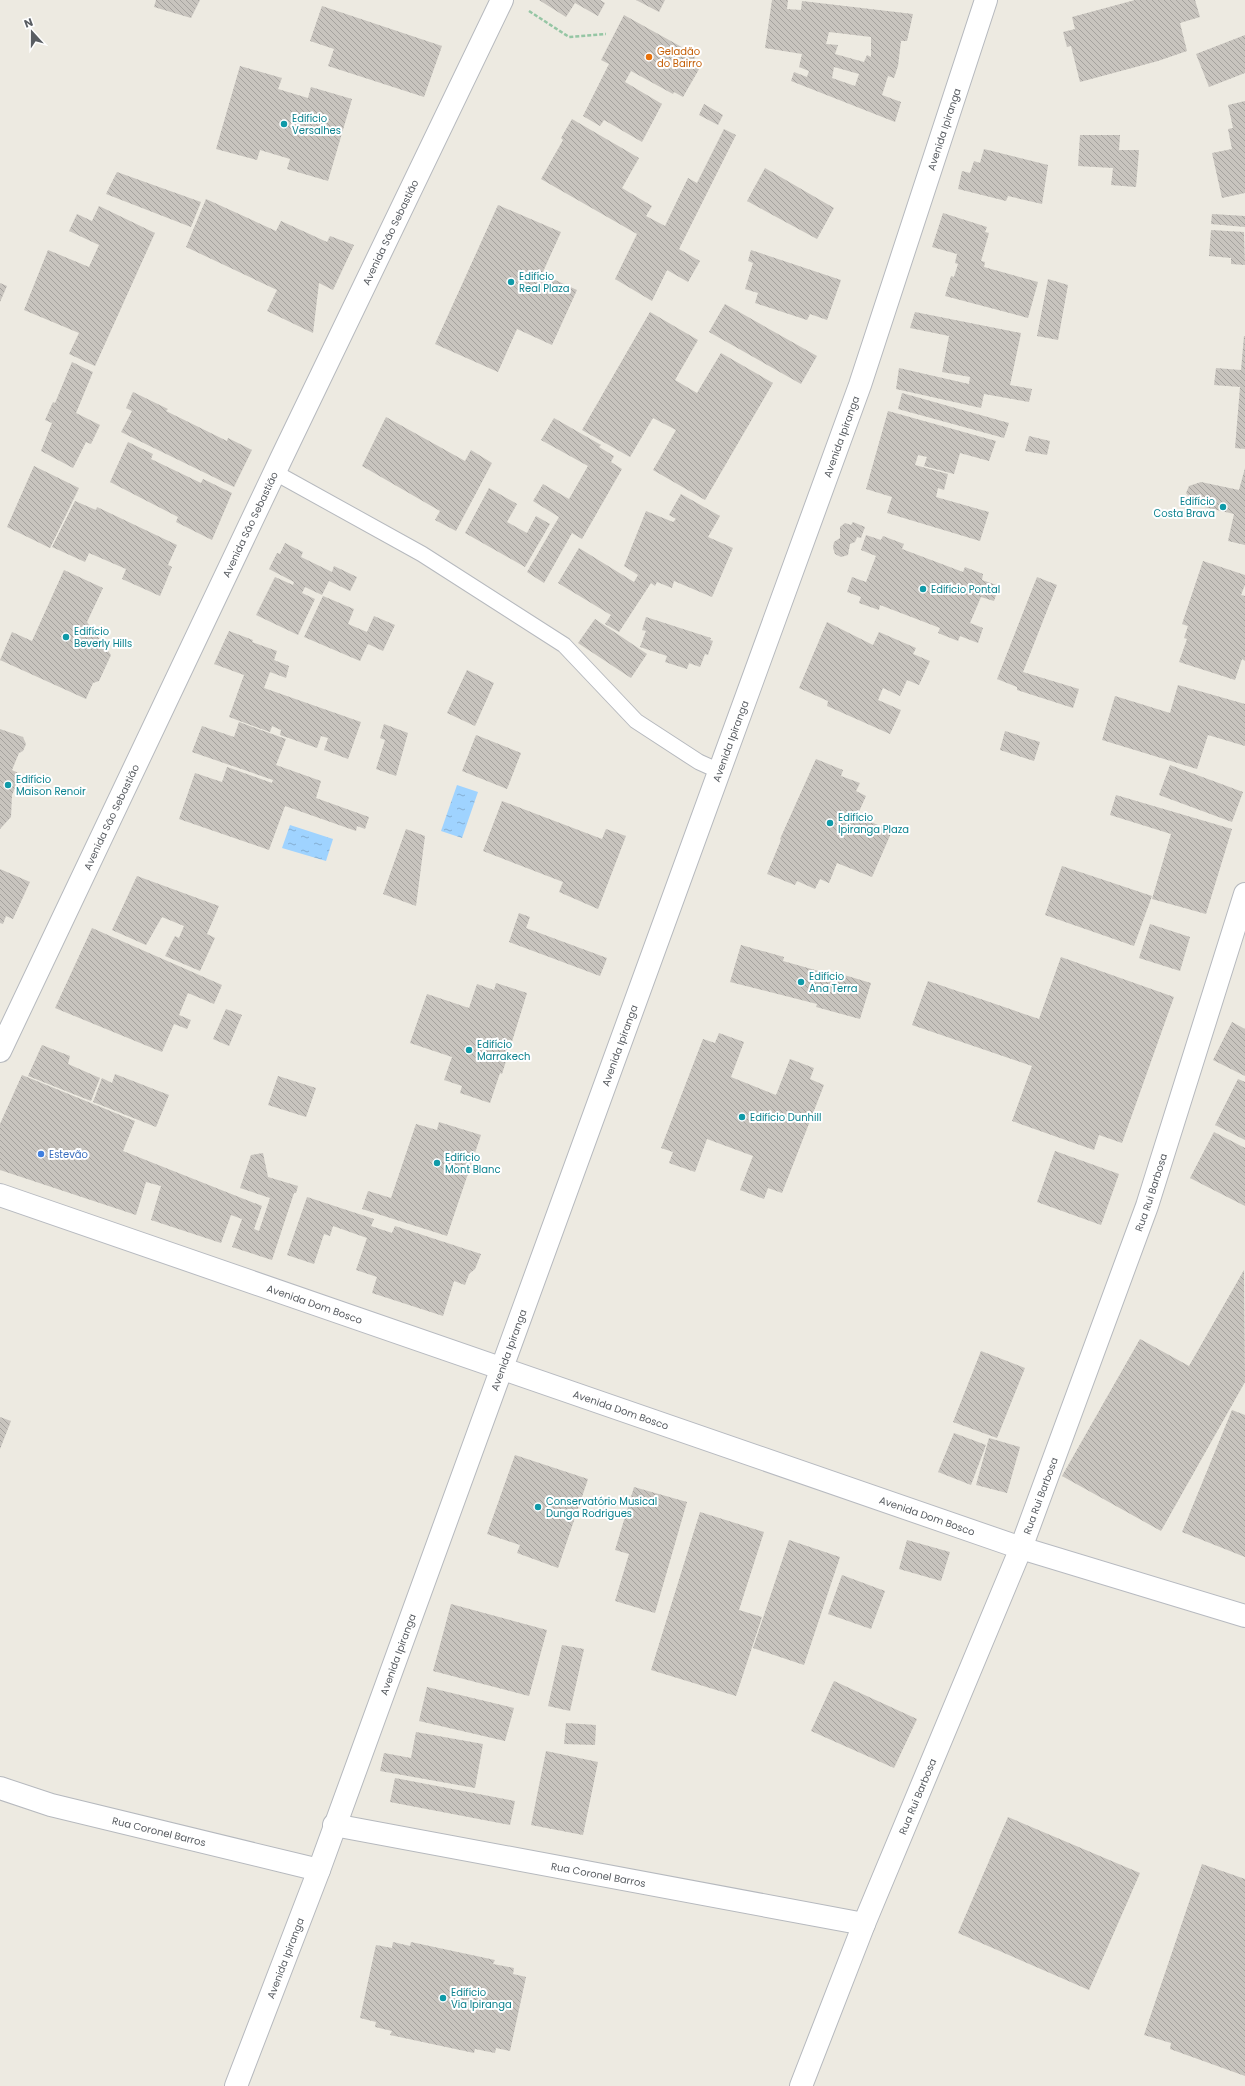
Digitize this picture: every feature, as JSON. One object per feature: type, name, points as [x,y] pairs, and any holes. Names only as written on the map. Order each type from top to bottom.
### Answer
[{"type":"street","name":"Avenida São Sebastião","points":[[0,1051],[274,472],[502,0]]},
{"type":"street","name":"Avenida Ipiranga","points":[[236,2086],[319,1870],[334,1825],[502,1369],[860,385],[986,0]]},
{"type":"street","name":"Rua Rui Barbosa","points":[[801,2086],[864,1924],[1021,1548],[1147,1206],[1245,894]]},
{"type":"street","name":"Avenida Dom Bosco","points":[[0,1194],[1021,1548],[1245,1616]]},
{"type":"street","name":"Rua Coronel Barros","points":[[0,1788],[51,1805],[319,1870]]},
{"type":"street","name":"Rua Coronel Barros","points":[[334,1825],[864,1924]]},
{"type":"lane","points":[[274,472],[422,554],[564,645],[636,720],[699,762],[719,770]]},
{"type":"path","points":[[524,8],[570,38],[606,34]]},
{"type":"water","points":[[457,785],[478,792],[462,838],[441,831]]},
{"type":"water","points":[[290,825],[333,839],[326,861],[282,848]]},
{"type":"building","points":[[156,0],[200,0],[191,18],[154,7]]},
{"type":"building","points":[[539,0],[600,0],[605,3],[598,16],[575,3],[566,17]]},
{"type":"building","points":[[636,0],[665,0],[659,12]]},
{"type":"building","points":[[772,0],[788,0],[787,9],[801,10],[802,1],[913,14],[907,41],[901,41],[898,66],[894,78],[888,76],[882,95],[901,102],[895,122],[791,81],[794,72],[807,77],[809,71],[799,67],[802,54],[765,48]],"holes":[[[829,32],[871,37],[871,57],[867,55],[864,62],[835,54],[838,45],[826,44]],[[834,67],[859,74],[855,86],[832,78]]]},
{"type":"building","points":[[1135,0],[1195,0],[1200,17],[1180,23],[1187,51],[1158,61],[1080,82],[1071,46],[1067,47],[1063,32],[1075,29],[1072,17]]},
{"type":"building","points":[[322,6],[442,46],[424,97],[328,66],[334,49],[310,41]]},
{"type":"building","points":[[624,15],[696,55],[694,59],[702,64],[683,97],[674,92],[673,94],[631,71],[625,82],[662,104],[642,142],[604,120],[600,126],[583,116],[609,64],[601,60]]},
{"type":"building","points":[[1245,35],[1245,73],[1209,87],[1196,54]]},
{"type":"building","name":"Edifício Versalhes","points":[[240,66],[282,78],[278,89],[308,98],[311,87],[352,99],[328,181],[287,169],[290,159],[260,150],[257,160],[216,149]]},
{"type":"building","points":[[1245,101],[1245,193],[1222,198],[1212,153],[1232,149],[1228,129],[1233,128],[1228,105]]},
{"type":"building","points":[[704,104],[723,115],[718,125],[699,115]]},
{"type":"building","points":[[572,119],[639,158],[622,188],[652,206],[646,216],[665,226],[688,178],[697,183],[724,129],[736,135],[679,249],[700,261],[688,282],[667,270],[652,301],[615,279],[637,234],[541,179],[563,140],[561,138]]},
{"type":"building","points":[[1080,135],[1120,135],[1119,150],[1139,150],[1136,187],[1111,185],[1113,168],[1078,166]]},
{"type":"building","points":[[984,149],[1048,165],[1042,204],[1008,196],[1006,201],[958,189],[962,171],[970,173],[974,161],[980,163]]},
{"type":"building","points":[[765,168],[834,208],[817,239],[747,201]]},
{"type":"building","points":[[117,172],[201,202],[191,227],[106,194]]},
{"type":"building","points":[[206,199],[276,231],[281,221],[327,242],[330,236],[354,245],[333,290],[319,283],[313,333],[267,311],[277,290],[186,247]]},
{"type":"building","name":"Edifício Real Plaza","points":[[498,205],[561,232],[542,274],[577,290],[552,345],[517,329],[498,372],[435,344]]},
{"type":"building","points":[[99,206],[155,233],[95,366],[69,354],[79,333],[24,310],[48,250],[89,267],[99,245],[69,231],[77,214],[92,221]]},
{"type":"building","points":[[943,213],[987,227],[985,232],[989,233],[981,261],[985,262],[984,267],[1038,282],[1028,318],[945,296],[951,276],[954,277],[958,264],[955,263],[957,254],[932,247]]},
{"type":"building","points":[[1212,214],[1245,216],[1245,227],[1211,224]]},
{"type":"building","points":[[1211,230],[1244,232],[1245,265],[1231,264],[1231,258],[1209,256]]},
{"type":"building","points":[[751,250],[841,280],[827,320],[810,314],[807,320],[755,303],[758,293],[745,289],[753,263],[748,261]]},
{"type":"building","points":[[1048,279],[1068,285],[1058,340],[1037,336]]},
{"type":"building","points":[[0,283],[7,286],[0,302]]},
{"type":"building","points":[[725,304],[817,356],[801,384],[709,332]]},
{"type":"building","points":[[650,312],[698,340],[675,380],[697,393],[721,353],[773,383],[705,500],[653,470],[676,430],[653,418],[630,457],[582,430]]},
{"type":"building","points":[[915,312],[1021,333],[1010,385],[1032,389],[1029,402],[984,394],[981,408],[896,389],[899,368],[969,384],[970,377],[942,372],[949,336],[910,328]]},
{"type":"building","points":[[1244,336],[1245,449],[1235,448],[1240,387],[1214,385],[1216,368],[1241,370]]},
{"type":"building","points":[[72,362],[93,372],[76,413],[100,425],[91,444],[86,442],[73,468],[41,451],[52,423],[45,420],[53,402],[55,403]]},
{"type":"building","points":[[133,392],[168,409],[166,411],[227,441],[228,438],[252,450],[234,487],[121,432],[132,411],[126,408]]},
{"type":"building","points":[[902,393],[1009,423],[1004,438],[898,409]]},
{"type":"building","points":[[888,411],[996,441],[989,461],[960,453],[954,474],[924,466],[927,457],[918,455],[915,465],[948,474],[944,490],[938,488],[936,497],[989,512],[980,541],[887,513],[892,497],[866,489]]},
{"type":"building","points":[[386,417],[465,461],[471,450],[492,463],[456,531],[435,520],[440,511],[362,466]]},
{"type":"building","points":[[554,418],[601,445],[599,447],[614,456],[611,462],[622,469],[582,539],[572,533],[544,583],[527,572],[559,517],[533,501],[543,484],[569,499],[588,466],[541,440]]},
{"type":"building","points":[[1029,436],[1050,441],[1047,455],[1025,451]]},
{"type":"building","points":[[128,442],[153,454],[151,459],[201,483],[203,479],[232,493],[212,540],[176,522],[178,517],[110,482]]},
{"type":"building","points":[[34,466],[79,488],[50,548],[7,527]]},
{"type":"building","name":"Edifício Costa Brava","points":[[1245,468],[1245,545],[1228,541],[1234,514],[1196,505],[1186,493],[1189,486],[1201,482],[1239,490]]},
{"type":"building","points":[[489,488],[517,504],[507,522],[527,533],[536,516],[550,524],[525,567],[465,533]]},
{"type":"building","points":[[681,494],[720,516],[708,537],[733,548],[712,597],[674,581],[672,588],[657,582],[655,586],[651,583],[619,632],[605,624],[611,615],[558,583],[579,548],[634,582],[638,575],[624,566],[646,511],[673,522],[676,519],[669,515]]},
{"type":"building","points":[[75,501],[96,510],[97,507],[177,545],[168,565],[172,567],[160,596],[122,579],[126,569],[89,553],[85,562],[52,547]]},
{"type":"building","points":[[853,522],[865,527],[861,538],[857,537],[855,542],[850,544],[848,555],[841,557],[835,554],[833,548],[834,542],[840,538],[840,527],[845,523],[851,525]]},
{"type":"building","name":"Edifício Pontal","points":[[866,535],[881,540],[883,536],[904,544],[902,549],[963,572],[965,567],[983,574],[982,580],[999,586],[994,601],[981,597],[970,623],[983,628],[978,643],[960,636],[958,641],[938,633],[940,628],[880,605],[879,610],[859,603],[861,597],[847,592],[852,577],[866,582],[876,556],[861,550]]},
{"type":"building","points":[[285,543],[303,552],[301,557],[332,572],[334,566],[357,577],[350,591],[329,581],[322,595],[305,587],[302,593],[315,599],[298,635],[256,615],[275,577],[293,585],[294,582],[269,569],[277,553],[280,554]]},
{"type":"building","points":[[1203,561],[1245,575],[1245,585],[1241,595],[1245,596],[1245,661],[1242,659],[1235,680],[1179,662],[1187,639],[1184,638],[1188,626],[1182,624]]},
{"type":"building","name":"Edifício Beverly Hills","points":[[64,570],[103,588],[87,622],[111,655],[99,681],[93,683],[86,699],[0,660],[12,632],[32,641]]},
{"type":"building","points":[[1037,577],[1057,585],[1023,672],[1079,689],[1073,708],[1017,690],[1017,687],[997,679]]},
{"type":"building","points":[[323,596],[354,609],[348,624],[367,632],[374,616],[395,625],[383,651],[368,644],[360,661],[304,637]]},
{"type":"building","points":[[646,617],[711,638],[710,640],[713,641],[708,655],[705,654],[700,667],[689,663],[687,669],[665,662],[667,656],[640,647],[646,631],[642,630]]},
{"type":"building","points":[[595,619],[647,654],[631,678],[578,643]]},
{"type":"building","points":[[827,622],[873,645],[879,632],[916,648],[913,654],[930,661],[919,685],[907,680],[900,696],[883,688],[878,700],[901,710],[890,734],[827,706],[828,701],[799,688]]},
{"type":"building","points":[[229,631],[253,640],[252,642],[277,651],[274,660],[289,666],[286,678],[270,672],[264,688],[361,722],[348,759],[324,750],[328,738],[321,736],[317,748],[280,735],[281,730],[272,726],[270,732],[229,717],[244,675],[214,664]]},
{"type":"building","points":[[467,670],[494,683],[475,726],[447,713]]},
{"type":"building","points":[[1178,685],[1245,704],[1245,746],[1208,735],[1197,769],[1102,740],[1115,696],[1170,713]]},
{"type":"building","points":[[239,722],[286,739],[276,765],[321,781],[316,798],[369,817],[365,829],[357,826],[356,831],[285,806],[269,850],[179,819],[195,773],[222,782],[227,767],[272,783],[273,780],[192,752],[202,726],[234,737]]},
{"type":"building","points":[[384,724],[408,733],[396,776],[376,769],[385,740],[380,738]]},
{"type":"building","name":"Edifício Maison Renoir","points":[[0,729],[23,737],[26,744],[23,751],[19,753],[12,770],[20,776],[12,795],[11,817],[0,829]]},
{"type":"building","points":[[1005,731],[1040,742],[1034,761],[1000,750]]},
{"type":"building","points":[[476,735],[521,753],[507,789],[462,771]]},
{"type":"building","name":"Edifício Ipiranga Plaza","points":[[816,759],[843,770],[841,776],[860,783],[856,791],[866,796],[857,816],[892,831],[872,877],[837,863],[829,883],[820,879],[815,889],[797,881],[795,885],[767,874],[781,840],[780,839]]},
{"type":"building","points":[[1170,765],[1243,792],[1232,822],[1159,795]]},
{"type":"building","points":[[1116,795],[1232,829],[1206,914],[1152,899],[1171,834],[1110,815]]},
{"type":"building","points":[[502,801],[602,839],[606,829],[626,836],[598,909],[559,892],[563,882],[483,851]]},
{"type":"building","points":[[406,829],[425,836],[416,906],[383,894]]},
{"type":"building","points":[[1062,866],[1152,896],[1134,946],[1045,915]]},
{"type":"building","points":[[0,869],[30,882],[13,919],[6,916],[3,924],[0,923]]},
{"type":"building","points":[[137,876],[219,906],[207,934],[215,938],[200,971],[165,956],[175,936],[179,938],[184,926],[162,917],[146,945],[112,930]]},
{"type":"building","points":[[519,913],[530,917],[526,928],[607,958],[600,976],[509,942]]},
{"type":"building","points":[[1150,924],[1190,937],[1180,971],[1139,958]]},
{"type":"building","points":[[92,928],[222,985],[214,1004],[188,993],[179,1015],[191,1020],[187,1029],[174,1024],[162,1052],[55,1008]]},
{"type":"building","name":"Edifício Ana Terra","points":[[741,945],[784,957],[783,961],[833,975],[834,972],[871,983],[860,1019],[816,1007],[817,1004],[730,982]]},
{"type":"building","points":[[1061,957],[1174,997],[1122,1143],[1099,1135],[1094,1150],[1012,1121],[1032,1066],[912,1025],[928,981],[1039,1019]]},
{"type":"building","name":"Edifício Marrakech","points":[[496,983],[527,993],[502,1074],[500,1073],[490,1103],[460,1093],[462,1086],[444,1080],[452,1057],[410,1043],[427,994],[469,1008],[477,984],[494,990]]},
{"type":"building","points":[[226,1009],[242,1015],[229,1046],[213,1039]]},
{"type":"building","points":[[1232,1022],[1245,1029],[1245,1076],[1213,1060]]},
{"type":"building","name":"Edifício Dunhill","points":[[719,1033],[744,1042],[731,1077],[776,1095],[790,1059],[814,1068],[810,1079],[824,1085],[782,1193],[768,1188],[764,1199],[740,1190],[753,1156],[707,1139],[695,1172],[669,1163],[673,1152],[661,1148],[703,1039],[715,1043]]},
{"type":"building","points":[[42,1045],[70,1056],[68,1064],[100,1078],[91,1101],[28,1076]]},
{"type":"building","points":[[115,1074],[169,1095],[156,1127],[93,1102],[102,1078],[112,1083]]},
{"type":"building","points":[[22,1075],[135,1121],[123,1151],[262,1206],[254,1229],[259,1231],[270,1198],[240,1188],[251,1155],[263,1153],[268,1177],[298,1186],[296,1193],[294,1193],[272,1260],[232,1247],[242,1219],[231,1215],[221,1243],[151,1220],[161,1186],[146,1182],[136,1215],[0,1170],[0,1124]]},
{"type":"building","points":[[278,1076],[316,1088],[306,1117],[268,1105]]},
{"type":"building","points":[[1238,1079],[1245,1082],[1245,1140],[1215,1125]]},
{"type":"building","name":"Edifício Mont Blanc","points":[[439,1122],[481,1135],[447,1236],[362,1209],[368,1191],[391,1198],[416,1124],[437,1130]]},
{"type":"building","points":[[1214,1132],[1245,1148],[1245,1206],[1190,1178]]},
{"type":"building","points":[[1055,1151],[1119,1174],[1101,1225],[1037,1202]]},
{"type":"building","points":[[307,1197],[374,1219],[371,1226],[392,1233],[395,1226],[481,1254],[475,1269],[469,1274],[465,1285],[454,1281],[443,1316],[372,1293],[377,1277],[356,1270],[367,1238],[333,1226],[330,1236],[324,1234],[314,1264],[287,1255]]},
{"type":"building","points":[[1244,1270],[1245,1382],[1161,1531],[1062,1476],[1140,1339],[1189,1366]]},
{"type":"building","points":[[981,1351],[1025,1368],[997,1438],[953,1422]]},
{"type":"building","points":[[1232,1410],[1245,1415],[1245,1557],[1182,1532]]},
{"type":"building","points":[[0,1417],[11,1421],[0,1449]]},
{"type":"building","points":[[954,1433],[986,1445],[971,1485],[938,1472]]},
{"type":"building","points":[[989,1438],[1020,1447],[1007,1493],[976,1485]]},
{"type":"building","name":"Conservatório Musical Dunga Rodrigues","points":[[515,1455],[588,1479],[558,1568],[517,1553],[520,1545],[487,1534]]},
{"type":"building","points":[[634,1487],[687,1502],[655,1613],[615,1601],[629,1554],[615,1550]]},
{"type":"building","points":[[700,1512],[764,1532],[739,1610],[762,1617],[736,1696],[651,1670]]},
{"type":"building","points":[[789,1540],[840,1557],[804,1665],[753,1648]]},
{"type":"building","points":[[907,1540],[950,1552],[941,1581],[899,1569]]},
{"type":"building","points":[[842,1575],[885,1591],[871,1629],[828,1614]]},
{"type":"building","points":[[451,1604],[547,1630],[529,1696],[433,1671]]},
{"type":"building","points":[[562,1645],[584,1649],[570,1711],[548,1706]]},
{"type":"building","points":[[834,1681],[917,1719],[894,1768],[811,1731]]},
{"type":"building","points":[[427,1687],[514,1708],[505,1741],[419,1721]]},
{"type":"building","points":[[566,1723],[596,1725],[595,1745],[564,1744]]},
{"type":"building","points":[[416,1732],[483,1744],[475,1788],[380,1771],[384,1753],[411,1758]]},
{"type":"building","points":[[546,1751],[598,1762],[583,1835],[531,1825]]},
{"type":"building","points":[[395,1778],[515,1801],[510,1825],[390,1802]]},
{"type":"building","points":[[1008,1817],[1140,1873],[1089,1990],[958,1933]]},
{"type":"building","points":[[1202,1864],[1245,1879],[1245,2076],[1170,2049],[1171,2043],[1144,2035]]},
{"type":"building","name":"Edifício Via Ipiranga","points":[[393,1942],[410,1946],[411,1942],[495,1960],[493,1964],[514,1968],[513,1974],[526,1977],[510,2051],[496,2048],[495,2053],[475,2049],[474,2053],[390,2035],[392,2031],[375,2027],[376,2022],[360,2018],[376,1945],[392,1948]]},
{"type":"place","name":"Geladão do Bairro","points":[[649,57]]},
{"type":"place","name":"Edifício Versalhes","points":[[284,124]]},
{"type":"place","name":"Edifício Real Plaza","points":[[511,282]]},
{"type":"place","name":"Edifício Costa Brava","points":[[1223,507]]},
{"type":"place","name":"Edifício Pontal","points":[[923,589]]},
{"type":"place","name":"Edifício Beverly Hills","points":[[66,637]]},
{"type":"place","name":"Edifício Maison Renoir","points":[[8,785]]},
{"type":"place","name":"Edifício Ipiranga Plaza","points":[[830,823]]},
{"type":"place","name":"Edifício Ana Terra","points":[[801,982]]},
{"type":"place","name":"Edifício Marrakech","points":[[469,1050]]},
{"type":"place","name":"Edifício Dunhill","points":[[742,1117]]},
{"type":"place","name":"Estevão","points":[[41,1154]]},
{"type":"place","name":"Edifício Mont Blanc","points":[[437,1163]]},
{"type":"place","name":"Conservatório Musical Dunga Rodrigues","points":[[538,1507]]},
{"type":"place","name":"Edifício Via Ipiranga","points":[[443,1998]]}]
